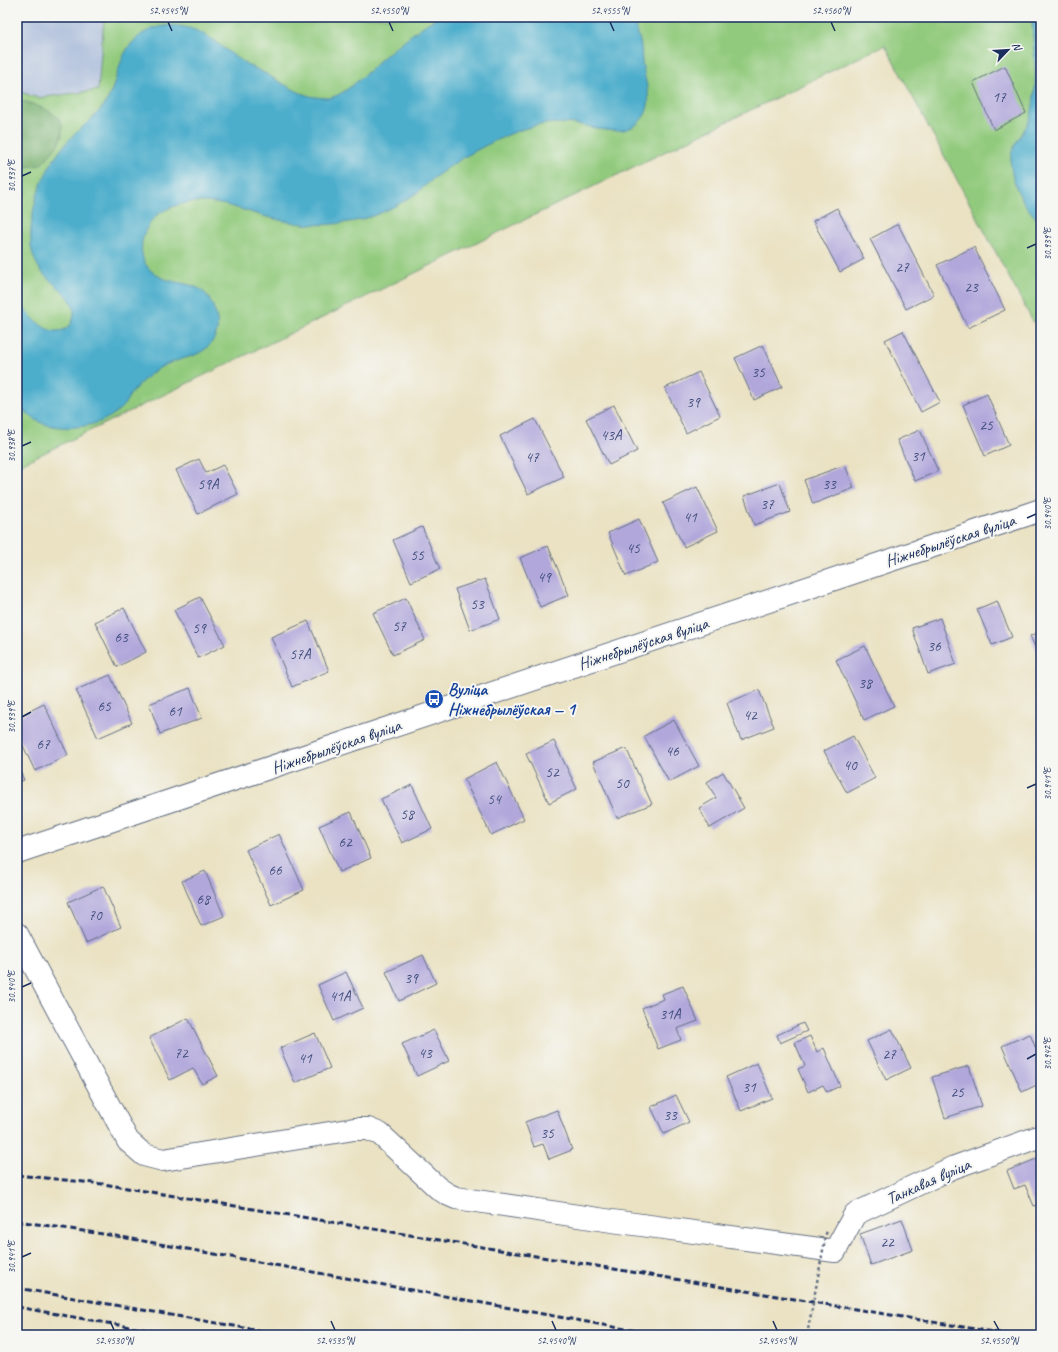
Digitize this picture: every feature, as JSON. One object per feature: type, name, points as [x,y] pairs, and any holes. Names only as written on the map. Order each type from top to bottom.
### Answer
[{"type":"street","name":"Ніжнебрылёўская вуліца","points":[[17,852],[1041,510]]},
{"type":"street","name":"Танкавая вуліца","points":[[17,934],[128,1141],[144,1155],[163,1160],[354,1129],[368,1129],[380,1134],[438,1188],[456,1198],[835,1251],[855,1214],[952,1168],[1041,1136]]},
{"type":"path","points":[[807,1335],[827,1229]]},
{"type":"shaded area","points":[[17,17],[104,17],[98,90],[38,98],[17,91]]},
{"type":"green space","points":[[104,17],[1041,17],[1041,318],[1033,322],[885,45],[17,466],[17,91],[38,98],[98,90]]},
{"type":"green space","points":[[17,99],[51,112],[56,115],[61,124],[62,135],[58,144],[48,157],[39,165],[28,167],[17,166]]},
{"type":"water","points":[[438,17],[631,17],[640,42],[642,64],[648,95],[645,115],[633,126],[618,131],[560,123],[541,125],[518,131],[484,146],[458,161],[418,192],[400,203],[372,216],[352,221],[334,224],[296,223],[223,204],[209,202],[180,204],[165,210],[150,222],[145,231],[142,240],[143,259],[155,274],[172,281],[197,287],[209,299],[217,319],[217,331],[212,342],[201,352],[172,362],[155,371],[137,387],[125,404],[114,414],[106,419],[87,426],[57,427],[44,424],[36,420],[18,406],[17,300],[40,325],[51,330],[64,330],[71,324],[74,314],[73,306],[70,300],[41,271],[31,247],[33,215],[40,187],[61,150],[105,104],[112,90],[124,55],[135,39],[144,33],[164,26],[185,27],[195,30],[209,37],[243,62],[296,91],[308,96],[329,98],[344,92],[398,45]]},
{"type":"water","points":[[1032,17],[1041,17],[1041,222],[1034,216],[1022,200],[1011,171],[1013,148],[1029,122],[1033,107],[1035,66]]},
{"type":"building","points":[[1005,66],[1026,113],[994,130],[973,82]]},
{"type":"building","points":[[837,208],[864,259],[840,272],[813,221]]},
{"type":"building","points":[[898,224],[934,295],[906,309],[870,239]]},
{"type":"building","points":[[974,247],[1005,310],[968,328],[937,265]]},
{"type":"building","points":[[903,331],[940,402],[921,412],[885,340]]},
{"type":"building","points":[[763,345],[782,387],[754,400],[735,358]]},
{"type":"building","points":[[699,372],[720,416],[686,433],[665,388]]},
{"type":"building","points":[[987,394],[1009,445],[985,456],[963,405]]},
{"type":"building","points":[[614,405],[637,451],[609,465],[586,419]]},
{"type":"building","points":[[535,419],[564,477],[528,494],[500,436]]},
{"type":"building","points":[[920,430],[938,471],[915,481],[897,440]]},
{"type":"building","points":[[199,459],[206,473],[223,465],[238,494],[198,514],[176,470]]},
{"type":"building","points":[[845,465],[854,488],[813,504],[804,480]]},
{"type":"building","points":[[780,483],[790,512],[754,525],[744,496]]},
{"type":"building","points":[[697,487],[718,531],[684,547],[663,503]]},
{"type":"building","points":[[639,519],[658,562],[626,576],[608,533]]},
{"type":"building","points":[[422,527],[440,569],[411,582],[393,540]]},
{"type":"building","points":[[548,546],[569,595],[540,607],[520,558]]},
{"type":"building","points":[[485,579],[500,619],[470,630],[455,589]]},
{"type":"building","points":[[200,597],[225,645],[198,658],[174,610]]},
{"type":"building","points":[[406,598],[425,640],[393,655],[373,613]]},
{"type":"building","points":[[997,601],[1012,637],[992,645],[977,609]]},
{"type":"building","points":[[124,608],[146,652],[117,667],[95,622]]},
{"type":"building","points":[[940,618],[956,664],[928,674],[912,628]]},
{"type":"building","points":[[308,621],[329,671],[292,687],[271,637]]},
{"type":"building","points":[[1041,631],[1041,659],[1030,636]]},
{"type":"building","points":[[865,646],[894,706],[864,720],[836,660]]},
{"type":"building","points":[[110,675],[132,723],[98,738],[76,690]]},
{"type":"building","points":[[190,688],[202,718],[160,734],[149,704]]},
{"type":"building","points":[[759,690],[774,727],[741,740],[727,703]]},
{"type":"building","points":[[44,704],[68,755],[35,771],[17,733],[17,717]]},
{"type":"building","points":[[674,720],[699,766],[669,782],[644,736]]},
{"type":"building","points":[[853,736],[875,778],[847,793],[824,751]]},
{"type":"building","points":[[554,741],[577,789],[549,803],[526,754]]},
{"type":"building","points":[[626,748],[652,804],[617,818],[593,762]]},
{"type":"building","points":[[497,762],[524,819],[491,835],[464,779]]},
{"type":"building","points":[[17,765],[24,780],[17,783]]},
{"type":"building","points":[[723,772],[744,808],[710,828],[699,808],[716,798],[707,782]]},
{"type":"building","points":[[412,785],[432,829],[402,843],[381,799]]},
{"type":"building","points":[[351,812],[371,858],[339,872],[319,826]]},
{"type":"building","points":[[279,834],[304,890],[271,905],[246,850]]},
{"type":"building","points":[[205,871],[224,916],[201,926],[182,881]]},
{"type":"building","points":[[103,886],[121,927],[86,943],[68,902]]},
{"type":"building","points":[[423,955],[436,983],[399,1001],[386,972]]},
{"type":"building","points":[[346,972],[363,1008],[334,1021],[318,985]]},
{"type":"building","points":[[683,986],[698,1021],[677,1029],[681,1040],[658,1049],[642,1008],[664,999],[662,994]]},
{"type":"building","points":[[188,1018],[218,1076],[202,1084],[193,1068],[170,1080],[149,1038]]},
{"type":"building","points":[[803,1023],[807,1031],[780,1043],[777,1035]]},
{"type":"building","points":[[892,1029],[911,1068],[886,1080],[867,1041]]},
{"type":"building","points":[[434,1030],[449,1061],[417,1076],[402,1044]]},
{"type":"building","points":[[315,1033],[330,1068],[295,1083],[280,1048]]},
{"type":"building","points":[[1030,1034],[1041,1061],[1041,1083],[1022,1092],[1002,1046]]},
{"type":"building","points":[[810,1036],[817,1052],[824,1048],[840,1086],[827,1092],[823,1085],[808,1092],[798,1069],[805,1066],[795,1043]]},
{"type":"building","points":[[757,1063],[772,1098],[741,1111],[726,1077]]},
{"type":"building","points":[[969,1066],[982,1106],[945,1118],[932,1077]]},
{"type":"building","points":[[676,1095],[689,1122],[664,1134],[651,1107]]},
{"type":"building","points":[[557,1110],[572,1150],[549,1159],[543,1144],[534,1147],[525,1122]]},
{"type":"building","points":[[1041,1157],[1041,1203],[1034,1206],[1025,1185],[1014,1189],[1007,1171]]},
{"type":"building","points":[[902,1219],[913,1250],[871,1265],[860,1234]]},
{"type":"railway","points":[[17,1175],[103,1184],[1011,1335]]},
{"type":"railway","points":[[17,1221],[116,1236],[658,1335]]},
{"type":"railway","points":[[17,1288],[285,1335]]},
{"type":"railway","points":[[17,1307],[175,1335]]},
{"type":"place","name":"Вуліца Ніжнебрылёўская — 1","points":[[434,699]]}]
